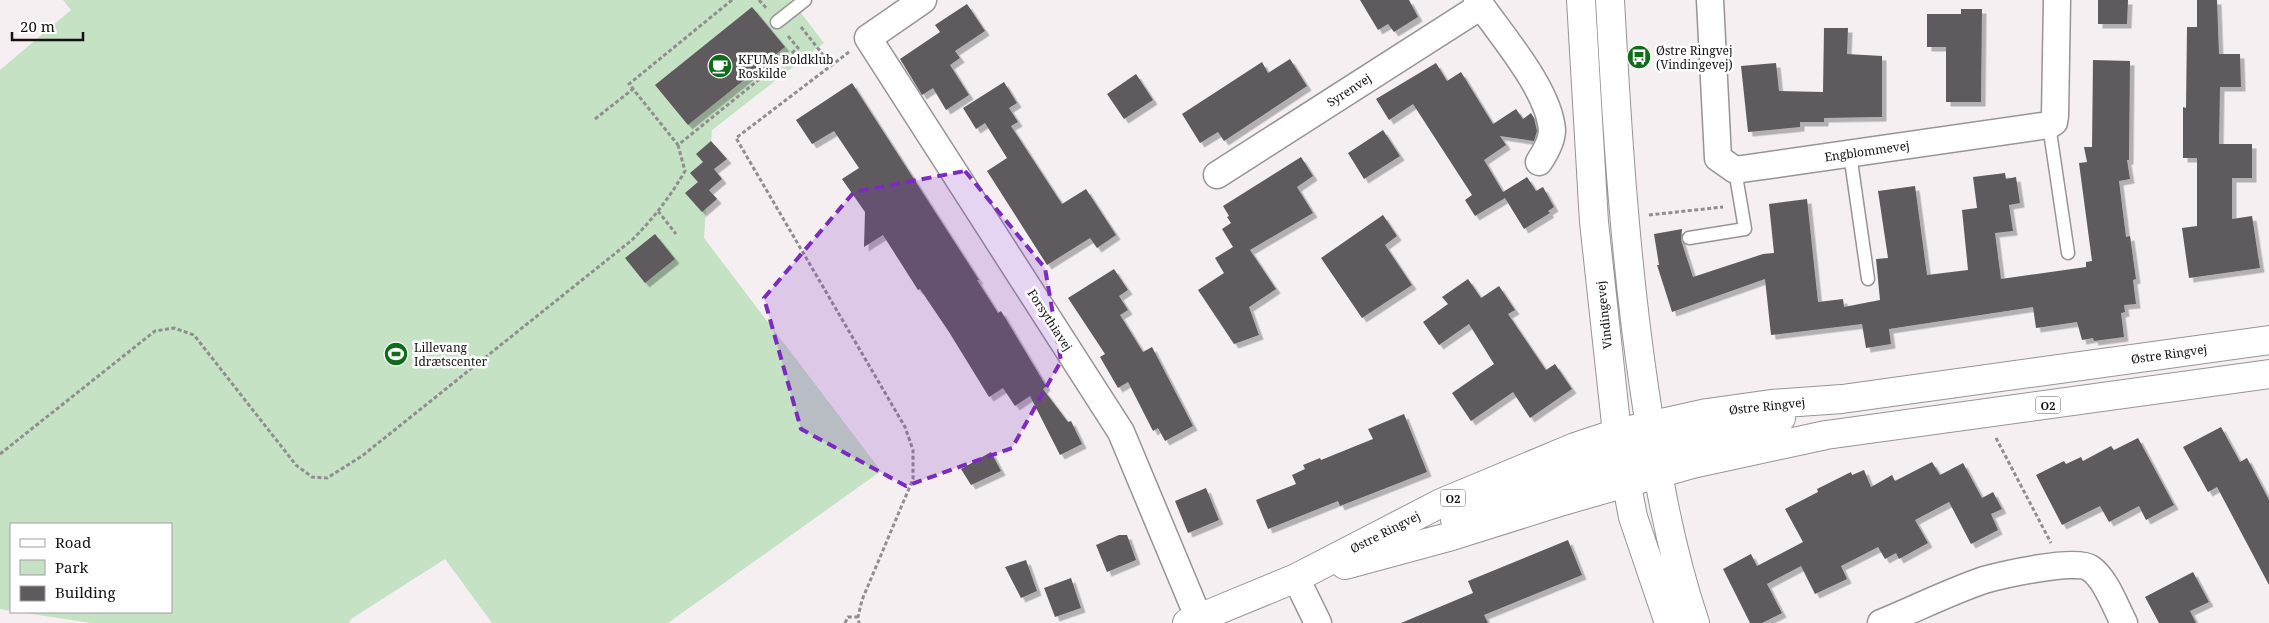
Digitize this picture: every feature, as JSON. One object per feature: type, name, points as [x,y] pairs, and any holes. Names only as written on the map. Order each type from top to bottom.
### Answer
[{"type":"main road","name":"Vindingevej","points":[[1581,0],[1594,222],[1617,433],[1633,517],[1669,623]]},
{"type":"main road","points":[[1610,0],[1632,311],[1653,450],[1668,532],[1695,623]]},
{"type":"main road","name":"Østre Ringvej","points":[[1296,578],[1452,536],[1624,471],[1707,413],[1771,404],[1842,399],[2269,340]]},
{"type":"main road","name":"Østre Ringvej","points":[[1193,621],[1296,578],[1441,503],[1575,447],[1617,433],[1653,450],[1701,462],[1826,435],[2269,374]]},
{"type":"main road","points":[[1624,471],[1653,450]]},
{"type":"street","points":[[868,38],[922,0]]},
{"type":"street","points":[[1710,0],[1718,158],[1735,170]]},
{"type":"street","points":[[2048,125],[2054,122],[2055,116],[2057,0]]},
{"type":"street","points":[[1479,3],[1543,96],[1552,130],[1548,147],[1540,162]]},
{"type":"street","name":"Syrenvej","points":[[1217,175],[1479,3]]},
{"type":"street","name":"Forsythiavej","points":[[868,38],[1122,432],[1193,621]]},
{"type":"street","name":"Engblommevej","points":[[1735,170],[2048,125]]},
{"type":"street","points":[[1881,623],[1982,581],[2077,564],[2088,567],[2099,576],[2124,623]]},
{"type":"street","points":[[1296,578],[1318,623]]},
{"type":"lane","points":[[777,22],[806,0]]},
{"type":"lane","points":[[2048,125],[2068,253]]},
{"type":"lane","points":[[1850,154],[1868,279]]},
{"type":"lane","points":[[1689,238],[1744,229],[1735,170]]},
{"type":"path","points":[[0,454],[156,331],[174,328],[194,335],[296,464],[312,477],[327,478],[362,456],[612,257],[632,240],[658,211],[685,171],[678,145],[629,84],[732,0]]},
{"type":"path","points":[[790,12],[832,66]]},
{"type":"path","points":[[678,145],[798,48],[777,22]]},
{"type":"path","points":[[859,623],[858,617],[862,600],[913,479],[914,450],[906,427],[736,138],[868,38]]},
{"type":"path","points":[[595,119],[633,89]]},
{"type":"path","points":[[1624,218],[1740,205]]},
{"type":"path","points":[[658,211],[676,234]]},
{"type":"path","points":[[1996,435],[2063,565]]},
{"type":"path","points":[[845,623],[848,617],[858,617]]},
{"type":"highlighted area","points":[[965,171],[1045,268],[1061,361],[1012,448],[906,486],[801,429],[764,298],[854,192]]},
{"type":"green space","name":"Lillevang Idrætscenter","points":[[63,0],[791,0],[824,43],[712,130],[704,238],[881,471],[668,623],[492,623],[445,559],[351,619],[349,623],[92,623],[25,613],[172,613],[172,523],[10,523],[10,611],[0,609],[0,70],[71,10]]},
{"type":"building","points":[[1360,0],[1409,0],[1418,17],[1394,32],[1388,24],[1378,30]]},
{"type":"building","points":[[2098,0],[2128,0],[2127,24],[2098,24]]},
{"type":"building","points":[[2197,0],[2217,0],[2219,54],[2240,54],[2241,87],[2220,87],[2219,144],[2252,144],[2252,178],[2232,178],[2232,219],[2252,216],[2260,268],[2189,278],[2182,228],[2197,226],[2197,158],[2183,158],[2183,107],[2186,108],[2187,27],[2197,27]]},
{"type":"building","points":[[967,4],[985,31],[955,51],[960,58],[950,65],[969,95],[946,110],[933,88],[922,95],[900,59],[940,32],[935,25]]},
{"type":"building","name":"KFUMs Boldklub Roskilde","points":[[752,7],[785,47],[688,125],[655,85]]},
{"type":"building","points":[[1961,9],[1982,9],[1981,102],[1946,102],[1946,47],[1927,47],[1927,14],[1961,14]]},
{"type":"building","points":[[1824,28],[1848,28],[1847,54],[1882,56],[1882,117],[1824,118],[1824,122],[1800,122],[1800,127],[1748,132],[1741,66],[1776,63],[1779,91],[1823,92]]},
{"type":"building","points":[[1290,59],[1307,86],[1224,141],[1218,132],[1200,143],[1182,114],[1262,62],[1268,73]]},
{"type":"building","points":[[2093,60],[2130,61],[2129,160],[2127,160],[2130,179],[2119,181],[2126,237],[2130,236],[2136,279],[2133,280],[2136,304],[2124,305],[2125,312],[2121,313],[2124,337],[2094,341],[2093,338],[2082,340],[2077,322],[2036,328],[2033,307],[1889,329],[1891,344],[1866,348],[1862,324],[1771,335],[1765,279],[1672,312],[1657,265],[1659,265],[1654,234],[1682,229],[1681,240],[1693,277],[1763,254],[1774,253],[1769,204],[1807,199],[1818,302],[1843,299],[1844,307],[1880,300],[1876,259],[1888,258],[1878,191],[1915,186],[1927,275],[1968,270],[1962,210],[1977,208],[1973,177],[2005,173],[2006,179],[2016,177],[2020,203],[2009,205],[2013,231],[1995,233],[2001,279],[2086,267],[2086,262],[2092,261],[2079,163],[2087,162],[2084,147],[2092,147]]},
{"type":"building","points":[[1436,63],[1447,81],[1461,72],[1493,124],[1516,109],[1523,119],[1531,113],[1537,131],[1534,141],[1500,136],[1506,145],[1484,160],[1503,192],[1527,177],[1536,191],[1543,187],[1554,207],[1548,211],[1550,213],[1524,229],[1505,198],[1475,216],[1465,200],[1472,195],[1413,104],[1389,120],[1376,99]]},
{"type":"building","points":[[1136,74],[1153,100],[1124,119],[1107,94]]},
{"type":"building","points":[[1004,82],[1017,103],[1009,108],[1018,122],[1011,126],[1062,204],[1086,189],[1116,235],[1097,248],[1090,238],[1047,265],[987,171],[1007,158],[985,123],[976,129],[963,108]]},
{"type":"building","points":[[852,83],[979,280],[977,280],[998,313],[1001,311],[1046,386],[1043,389],[1068,422],[1071,421],[1082,444],[1060,455],[1030,396],[1015,406],[1003,388],[989,397],[949,332],[920,289],[918,290],[883,235],[864,247],[865,212],[842,179],[859,168],[834,131],[812,144],[796,120]]},
{"type":"building","points":[[1383,130],[1400,156],[1364,179],[1348,153]]},
{"type":"building","points":[[711,141],[727,159],[714,169],[722,179],[709,190],[717,199],[702,212],[685,193],[698,182],[690,173],[703,162],[696,154]]},
{"type":"building","points":[[1301,157],[1313,176],[1297,187],[1313,213],[1250,250],[1276,289],[1249,307],[1259,335],[1234,344],[1198,290],[1224,273],[1215,258],[1233,247],[1222,229],[1231,223],[1223,206]]},
{"type":"building","points":[[1383,215],[1397,236],[1385,245],[1412,285],[1362,318],[1321,258]]},
{"type":"building","points":[[655,234],[675,259],[645,283],[625,258]]},
{"type":"building","points":[[1114,269],[1128,290],[1119,296],[1128,310],[1120,315],[1143,352],[1152,347],[1193,426],[1165,441],[1158,428],[1153,431],[1128,382],[1118,388],[1100,357],[1105,354],[1068,298]]},
{"type":"building","points":[[1468,279],[1481,298],[1499,286],[1515,310],[1508,314],[1546,370],[1555,364],[1572,389],[1530,418],[1513,392],[1471,421],[1452,393],[1494,364],[1469,324],[1439,345],[1423,322],[1448,304],[1442,297]]},
{"type":"building","points":[[1404,414],[1427,472],[1340,506],[1338,501],[1268,529],[1256,500],[1296,484],[1292,475],[1305,469],[1303,465],[1320,458],[1321,460],[1373,439],[1368,429]]},
{"type":"building","points":[[2221,427],[2240,462],[2247,458],[2269,500],[2269,585],[2217,487],[2208,492],[2183,447]]},
{"type":"building","points":[[2138,438],[2174,505],[2146,520],[2139,506],[2109,522],[2100,506],[2062,525],[2036,475],[2064,461],[2066,464],[2081,457],[2083,461],[2111,446],[2114,450]]},
{"type":"building","points":[[991,452],[1001,471],[971,485],[961,469]]},
{"type":"building","points":[[1932,462],[1940,475],[1963,463],[1982,498],[1993,492],[2002,509],[1991,514],[1998,530],[1971,544],[1949,502],[1915,520],[1928,543],[1899,559],[1896,553],[1885,559],[1878,547],[1841,566],[1847,579],[1815,594],[1801,566],[1767,584],[1782,613],[1762,623],[1750,623],[1723,569],[1751,554],[1757,566],[1803,542],[1785,509],[1818,492],[1817,489],[1851,472],[1852,475],[1864,470],[1871,487],[1892,475],[1895,481]]},
{"type":"building","points":[[1206,488],[1219,520],[1188,533],[1175,501]]},
{"type":"building","points":[[1119,535],[1127,535],[1136,560],[1107,572],[1096,545]]},
{"type":"building","points":[[1568,540],[1582,575],[1484,615],[1488,623],[1401,623],[1473,593],[1468,581]]},
{"type":"building","points":[[1026,560],[1037,591],[1021,598],[1005,567]]},
{"type":"building","points":[[2193,572],[2209,602],[2190,611],[2196,623],[2159,623],[2145,597]]},
{"type":"building","points":[[1071,578],[1081,608],[1055,617],[1044,588]]},
{"type":"place","name":"Østre Ringvej (Vindingevej)","points":[[1639,57]]},
{"type":"place","name":"KFUMs Boldklub Roskilde","points":[[720,66]]},
{"type":"place","name":"Lillevang Idrætscenter","points":[[396,354]]}]
